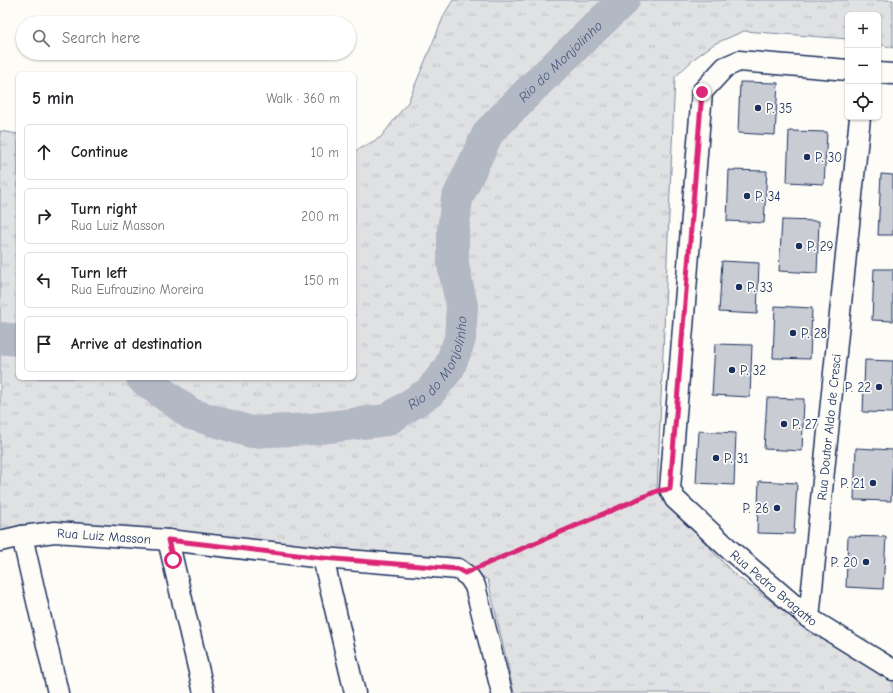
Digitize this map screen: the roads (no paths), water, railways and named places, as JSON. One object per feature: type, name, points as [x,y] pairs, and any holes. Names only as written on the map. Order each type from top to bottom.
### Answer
[{"type":"street","name":"Rua Pedro Bragatto","points":[[845,70],[739,61],[725,67],[702,92],[670,489],[675,499],[691,514],[730,550],[809,618],[893,670]]},
{"type":"street","points":[[881,73],[893,74]]},
{"type":"street","name":"Rua Doutor Aldo de Cresci","points":[[809,618],[860,120]]},
{"type":"street","name":"Rua Luiz Masson","points":[[0,542],[22,536],[55,532],[168,540],[323,558],[458,569],[465,573],[475,586],[502,693]]},
{"type":"street","points":[[22,536],[58,693]]},
{"type":"street","points":[[168,540],[204,693]]},
{"type":"street","points":[[323,558],[355,693]]},
{"type":"waterway","name":"Rio do Monjolinho","points":[[145,380],[191,414],[251,432],[312,429],[387,420],[430,392],[449,368],[460,339],[462,306],[453,265],[453,231],[457,199],[488,133],[534,86],[624,0]]},
{"type":"waterway","name":"Rio do Monjolinho","points":[[0,338],[16,340]]},
{"type":"place","name":"P. 35","points":[[758,108]]},
{"type":"place","name":"P. 30","points":[[807,157]]},
{"type":"place","name":"P. 34","points":[[747,196]]},
{"type":"place","name":"P. 29","points":[[799,246]]},
{"type":"place","name":"P. 33","points":[[739,287]]},
{"type":"place","name":"P. 28","points":[[793,333]]},
{"type":"place","name":"P. 32","points":[[732,370]]},
{"type":"place","name":"P. 22","points":[[879,387]]},
{"type":"place","name":"P. 27","points":[[784,424]]},
{"type":"place","name":"P. 31","points":[[716,458]]},
{"type":"place","name":"P. 21","points":[[873,483]]},
{"type":"place","name":"P. 26","points":[[777,508]]},
{"type":"place","name":"P. 20","points":[[866,562]]}]
